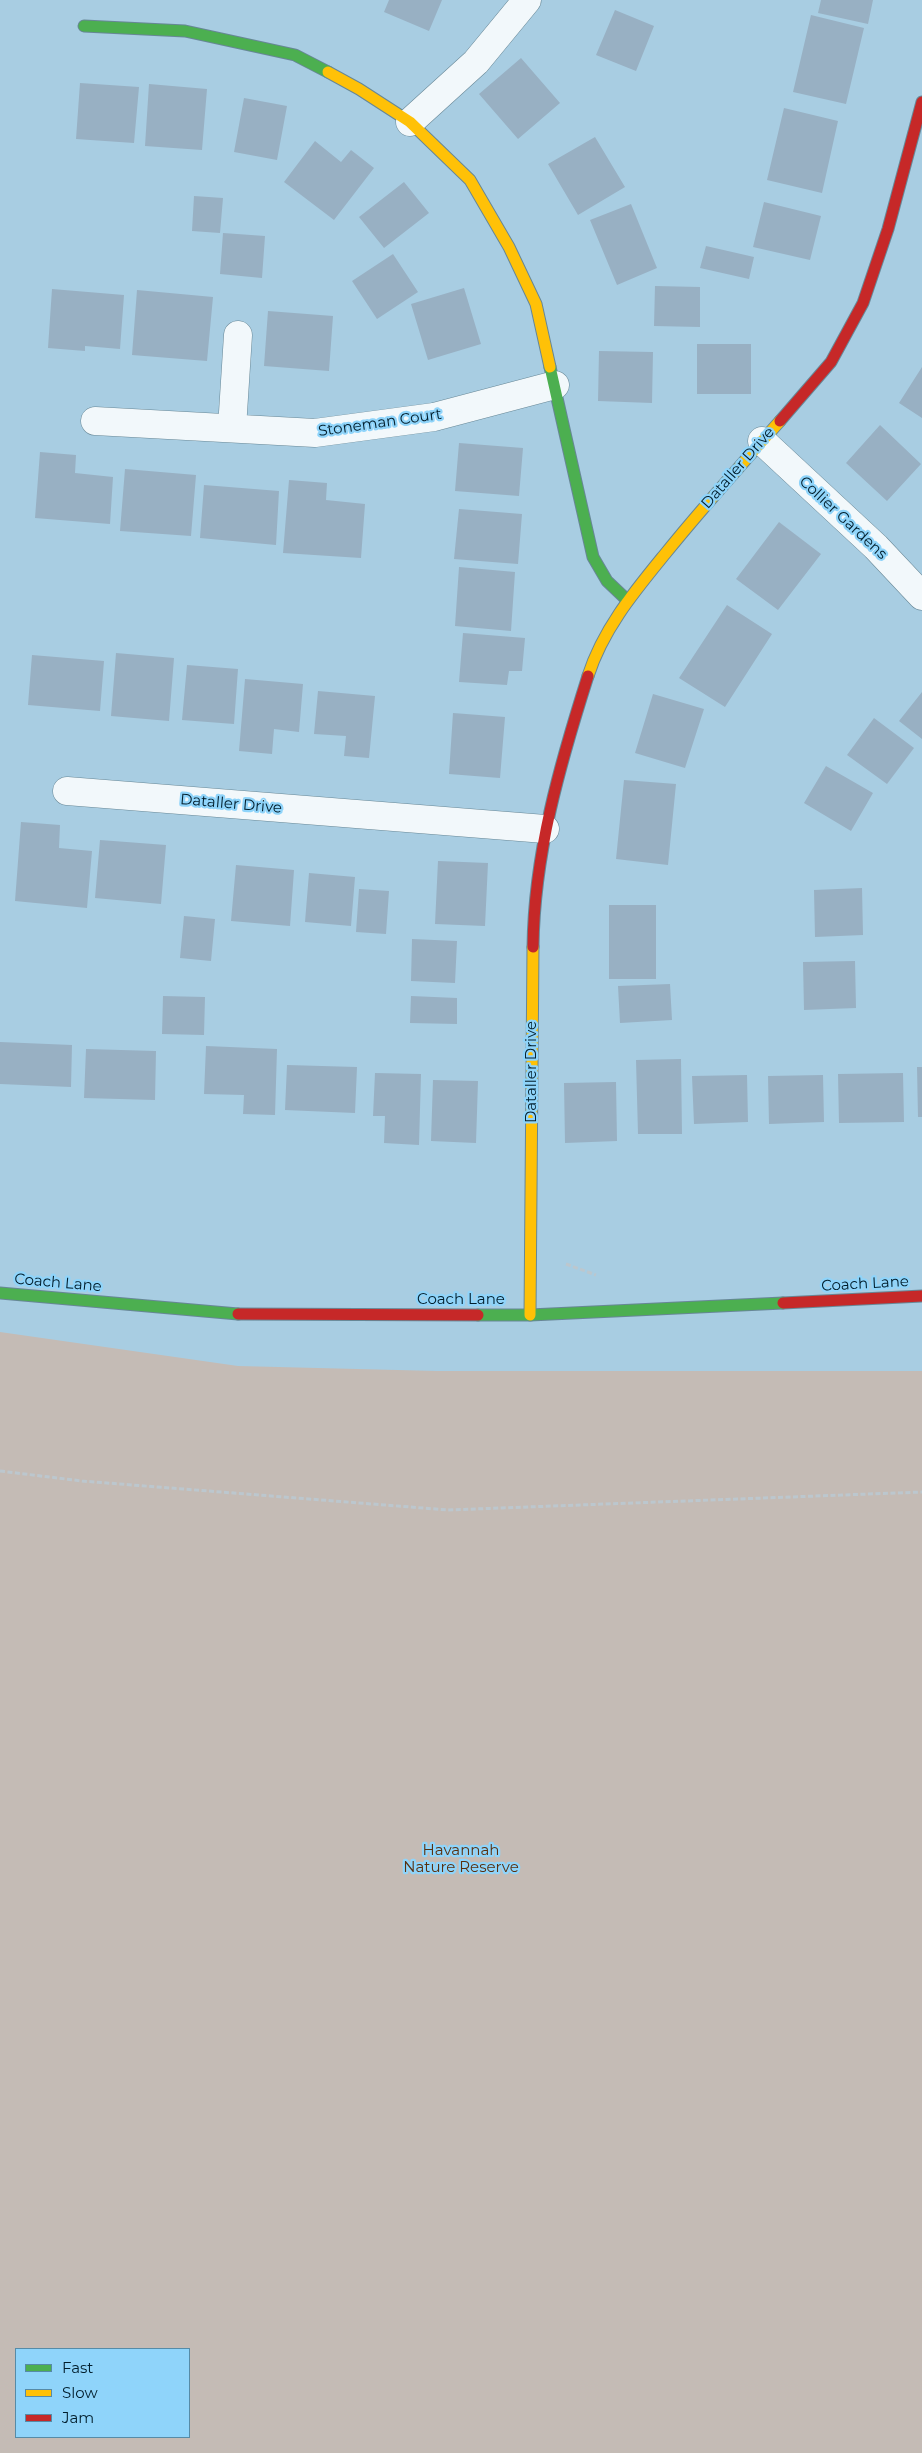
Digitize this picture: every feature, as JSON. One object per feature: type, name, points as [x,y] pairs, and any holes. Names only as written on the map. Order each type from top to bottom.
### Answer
[{"type":"street","points":[[410,122],[476,62],[527,0]]},
{"type":"street","points":[[84,26],[185,31],[295,55],[359,89],[410,122],[470,180],[510,247],[536,304],[593,557],[606,581],[627,600]]},
{"type":"street","name":"Dataller Drive","points":[[530,1315],[533,931],[545,829],[569,736],[596,651],[627,600],[678,536],[831,362],[863,303],[888,229],[922,102]]},
{"type":"street","points":[[232,428],[238,335]]},
{"type":"street","name":"Stoneman Court","points":[[95,421],[315,433],[434,417],[555,385]]},
{"type":"street","name":"Collier Gardens","points":[[762,441],[876,547],[922,596]]},
{"type":"street","name":"Dataller Drive","points":[[67,791],[545,829]]},
{"type":"street","name":"Coach Lane","points":[[0,1293],[233,1314],[530,1315],[922,1296]]},
{"type":"path","points":[[0,1471],[82,1481],[448,1510],[922,1492]]},
{"type":"green space","name":"Havannah Nature Reserve","points":[[0,1332],[238,1366],[437,1371],[922,1371],[922,2453],[0,2453]]},
{"type":"building","points":[[389,0],[442,0],[429,31],[384,12]]},
{"type":"building","points":[[821,0],[873,0],[868,24],[818,13]]},
{"type":"building","points":[[615,10],[654,26],[636,71],[596,55]]},
{"type":"building","points":[[811,15],[864,28],[846,104],[793,92]]},
{"type":"building","points":[[521,58],[560,103],[518,139],[479,94]]},
{"type":"building","points":[[80,83],[139,87],[134,143],[76,139]]},
{"type":"building","points":[[149,84],[207,89],[202,150],[145,146]]},
{"type":"building","points":[[244,98],[287,106],[277,160],[234,152]]},
{"type":"building","points":[[784,108],[838,121],[822,193],[767,180]]},
{"type":"building","points":[[595,137],[625,187],[578,215],[548,164]]},
{"type":"building","points":[[315,141],[341,162],[351,150],[374,168],[334,220],[284,182]]},
{"type":"building","points":[[404,182],[429,213],[384,248],[359,217]]},
{"type":"building","points":[[194,196],[223,198],[220,233],[192,231]]},
{"type":"building","points":[[764,202],[821,216],[810,260],[753,247]]},
{"type":"building","points":[[631,204],[657,268],[617,285],[590,220]]},
{"type":"building","points":[[223,233],[265,236],[262,278],[220,274]]},
{"type":"building","points":[[706,246],[754,257],[749,279],[700,268]]},
{"type":"building","points":[[393,254],[418,292],[377,319],[352,281]]},
{"type":"building","points":[[655,286],[700,287],[700,327],[654,326]]},
{"type":"building","points":[[464,288],[481,344],[428,360],[411,304]]},
{"type":"building","points":[[52,289],[124,295],[120,349],[85,346],[85,351],[48,348]]},
{"type":"building","points":[[137,290],[213,297],[207,361],[132,355]]},
{"type":"building","points":[[268,311],[333,316],[329,371],[264,366]]},
{"type":"building","points":[[697,344],[751,344],[751,394],[697,394]]},
{"type":"building","points":[[599,351],[653,352],[652,403],[598,401]]},
{"type":"building","points":[[922,367],[922,418],[899,403]]},
{"type":"building","points":[[880,425],[921,464],[887,501],[846,463]]},
{"type":"building","points":[[459,443],[523,448],[519,496],[455,491]]},
{"type":"building","points":[[40,452],[76,455],[75,473],[113,477],[110,524],[35,518]]},
{"type":"building","points":[[125,469],[196,475],[191,536],[120,531]]},
{"type":"building","points":[[289,480],[327,483],[326,500],[365,504],[361,558],[283,553]]},
{"type":"building","points":[[204,485],[279,491],[276,545],[200,538]]},
{"type":"building","points":[[459,509],[522,514],[518,564],[454,559]]},
{"type":"building","points":[[779,522],[821,554],[778,610],[736,579]]},
{"type":"building","points":[[459,567],[515,572],[511,631],[455,626]]},
{"type":"building","points":[[727,605],[772,634],[725,707],[679,678]]},
{"type":"building","points":[[463,633],[525,638],[522,671],[509,671],[507,685],[459,682]]},
{"type":"building","points":[[116,653],[174,658],[169,721],[111,716]]},
{"type":"building","points":[[32,655],[104,661],[100,711],[28,705]]},
{"type":"building","points":[[187,665],[238,669],[234,724],[182,720]]},
{"type":"building","points":[[245,679],[303,684],[299,732],[274,729],[272,754],[239,751]]},
{"type":"building","points":[[318,691],[375,696],[369,758],[344,756],[346,736],[314,734]]},
{"type":"building","points":[[922,692],[922,739],[899,721]]},
{"type":"building","points":[[653,694],[704,709],[685,768],[635,753]]},
{"type":"building","points":[[453,713],[505,717],[500,778],[449,774]]},
{"type":"building","points":[[874,718],[914,748],[887,784],[847,755]]},
{"type":"building","points":[[826,766],[873,793],[851,831],[804,803]]},
{"type":"building","points":[[624,780],[676,784],[668,865],[616,859]]},
{"type":"building","points":[[21,822],[60,825],[59,848],[92,851],[87,908],[15,901]]},
{"type":"building","points":[[100,840],[166,845],[161,904],[95,898]]},
{"type":"building","points":[[438,861],[488,863],[485,926],[435,924]]},
{"type":"building","points":[[236,865],[294,870],[290,926],[231,921]]},
{"type":"building","points":[[309,873],[355,877],[351,926],[305,922]]},
{"type":"building","points":[[862,888],[863,935],[815,937],[814,890]]},
{"type":"building","points":[[359,889],[389,891],[386,934],[356,932]]},
{"type":"building","points":[[609,905],[656,905],[656,979],[609,979]]},
{"type":"building","points":[[184,916],[215,919],[211,961],[180,958]]},
{"type":"building","points":[[412,939],[457,941],[455,983],[411,981]]},
{"type":"building","points":[[855,961],[856,1008],[804,1010],[803,962]]},
{"type":"building","points":[[670,984],[672,1020],[620,1023],[618,986]]},
{"type":"building","points":[[163,996],[205,997],[204,1035],[162,1034]]},
{"type":"building","points":[[411,996],[457,998],[457,1024],[410,1023]]},
{"type":"building","points":[[0,1042],[72,1045],[71,1087],[0,1084]]},
{"type":"building","points":[[206,1046],[277,1049],[275,1115],[243,1114],[244,1095],[204,1094]]},
{"type":"building","points":[[86,1049],[156,1051],[155,1100],[84,1098]]},
{"type":"building","points":[[681,1059],[682,1134],[638,1134],[636,1060]]},
{"type":"building","points":[[287,1065],[357,1067],[355,1113],[285,1110]]},
{"type":"building","points":[[917,1067],[922,1067],[922,1117],[918,1117]]},
{"type":"building","points":[[375,1073],[421,1074],[419,1145],[384,1143],[385,1116],[373,1116]]},
{"type":"building","points":[[903,1073],[904,1122],[839,1123],[838,1074]]},
{"type":"building","points":[[747,1075],[748,1122],[694,1124],[692,1076]]},
{"type":"building","points":[[823,1075],[824,1122],[769,1124],[768,1076]]},
{"type":"building","points":[[433,1080],[478,1081],[476,1143],[431,1141]]},
{"type":"building","points":[[616,1082],[617,1141],[565,1143],[564,1083]]},
{"type":"traffic: fast","points":[[84,26],[185,31],[295,55],[328,72]]},
{"type":"traffic: fast","points":[[550,367],[593,557],[607,581],[627,600]]},
{"type":"traffic: fast","points":[[0,1293],[238,1314]]},
{"type":"traffic: fast","points":[[478,1315],[530,1315],[783,1303]]},
{"type":"traffic: slow","points":[[328,72],[359,89],[410,122],[470,180],[509,247],[536,304],[550,367]]},
{"type":"traffic: slow","points":[[588,676],[602,642],[631,597],[693,520],[780,421]]},
{"type":"traffic: slow","points":[[530,1315],[533,947]]},
{"type":"traffic: jam","points":[[780,421],[831,362],[863,303],[888,229],[922,102]]},
{"type":"traffic: jam","points":[[533,947],[538,878],[543,844],[568,742],[588,676]]},
{"type":"traffic: jam","points":[[783,1303],[922,1296]]},
{"type":"traffic: jam","points":[[238,1314],[478,1315]]}]
